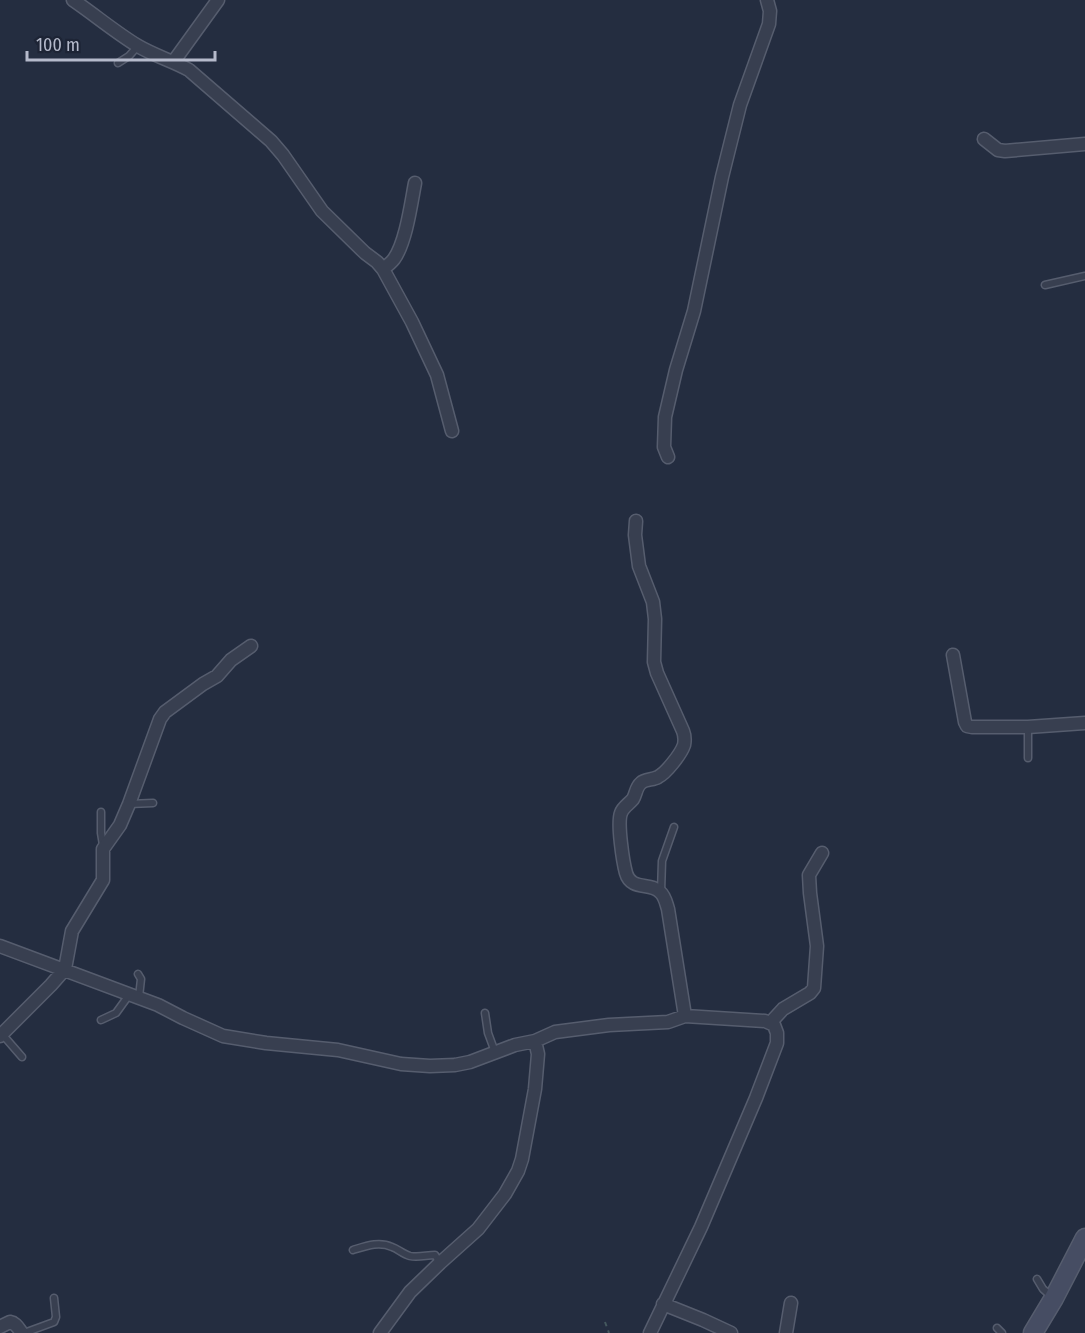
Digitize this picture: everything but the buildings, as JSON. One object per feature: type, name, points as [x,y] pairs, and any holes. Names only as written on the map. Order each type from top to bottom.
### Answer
[{"type":"street","points":[[73,0],[138,46],[189,70],[271,141],[322,211],[383,269],[437,375],[452,431]]},
{"type":"street","points":[[174,61],[218,0]]},
{"type":"street","points":[[668,457],[664,447],[665,417],[694,311],[722,177],[740,105],[769,24],[770,11],[767,0]]},
{"type":"street","points":[[984,139],[998,150],[1005,151],[1085,144]]},
{"type":"street","points":[[383,269],[392,261],[399,248],[416,183]]},
{"type":"street","points":[[636,521],[635,535],[639,566],[653,602],[654,662],[685,738],[682,750],[666,771],[657,778],[643,781],[631,802],[621,812],[621,847],[626,875],[630,881],[658,889],[668,909],[685,1016]]},
{"type":"street","points":[[1,1035],[65,969],[72,931],[103,880],[104,849],[120,825],[157,725],[165,712],[217,676],[231,660],[251,646]]},
{"type":"street","points":[[953,655],[967,726],[1028,727],[1085,723]]},
{"type":"street","points":[[771,1022],[783,1009],[810,993],[814,988],[817,946],[809,875],[822,853]]},
{"type":"street","points":[[0,946],[158,1005],[223,1036],[338,1050],[401,1064],[455,1065],[470,1062],[515,1045],[535,1041],[555,1032],[620,1024],[668,1022],[685,1016],[771,1022],[776,1028],[777,1043],[756,1098],[701,1227],[650,1333]]},
{"type":"street","points":[[380,1333],[410,1292],[478,1229],[505,1194],[518,1171],[535,1089],[538,1054],[535,1041]]},
{"type":"street","points":[[1039,1330],[1085,1238]]},
{"type":"street","points":[[663,1304],[731,1333]]},
{"type":"street","points":[[786,1333],[791,1304]]},
{"type":"street","points":[[0,1327],[10,1322],[14,1323],[23,1333]]},
{"type":"lane","points":[[118,63],[138,46]]},
{"type":"lane","points":[[1046,285],[1085,276]]},
{"type":"lane","points":[[1028,727],[1028,758]]},
{"type":"lane","points":[[129,804],[153,803]]},
{"type":"lane","points":[[101,812],[104,849]]},
{"type":"lane","points":[[661,892],[662,861],[674,827]]},
{"type":"lane","points":[[101,1020],[116,1013],[134,996],[141,979],[138,974]]},
{"type":"lane","points":[[485,1013],[488,1033],[495,1053]]},
{"type":"lane","points":[[1,1035],[22,1057]]},
{"type":"lane","points":[[353,1250],[380,1244],[391,1246],[409,1256],[432,1254],[440,1263]]},
{"type":"lane","points":[[1037,1279],[1045,1292],[1054,1298]]},
{"type":"lane","points":[[23,1333],[54,1322],[56,1317],[54,1298]]},
{"type":"path","points":[[605,1322],[609,1333]]}]
